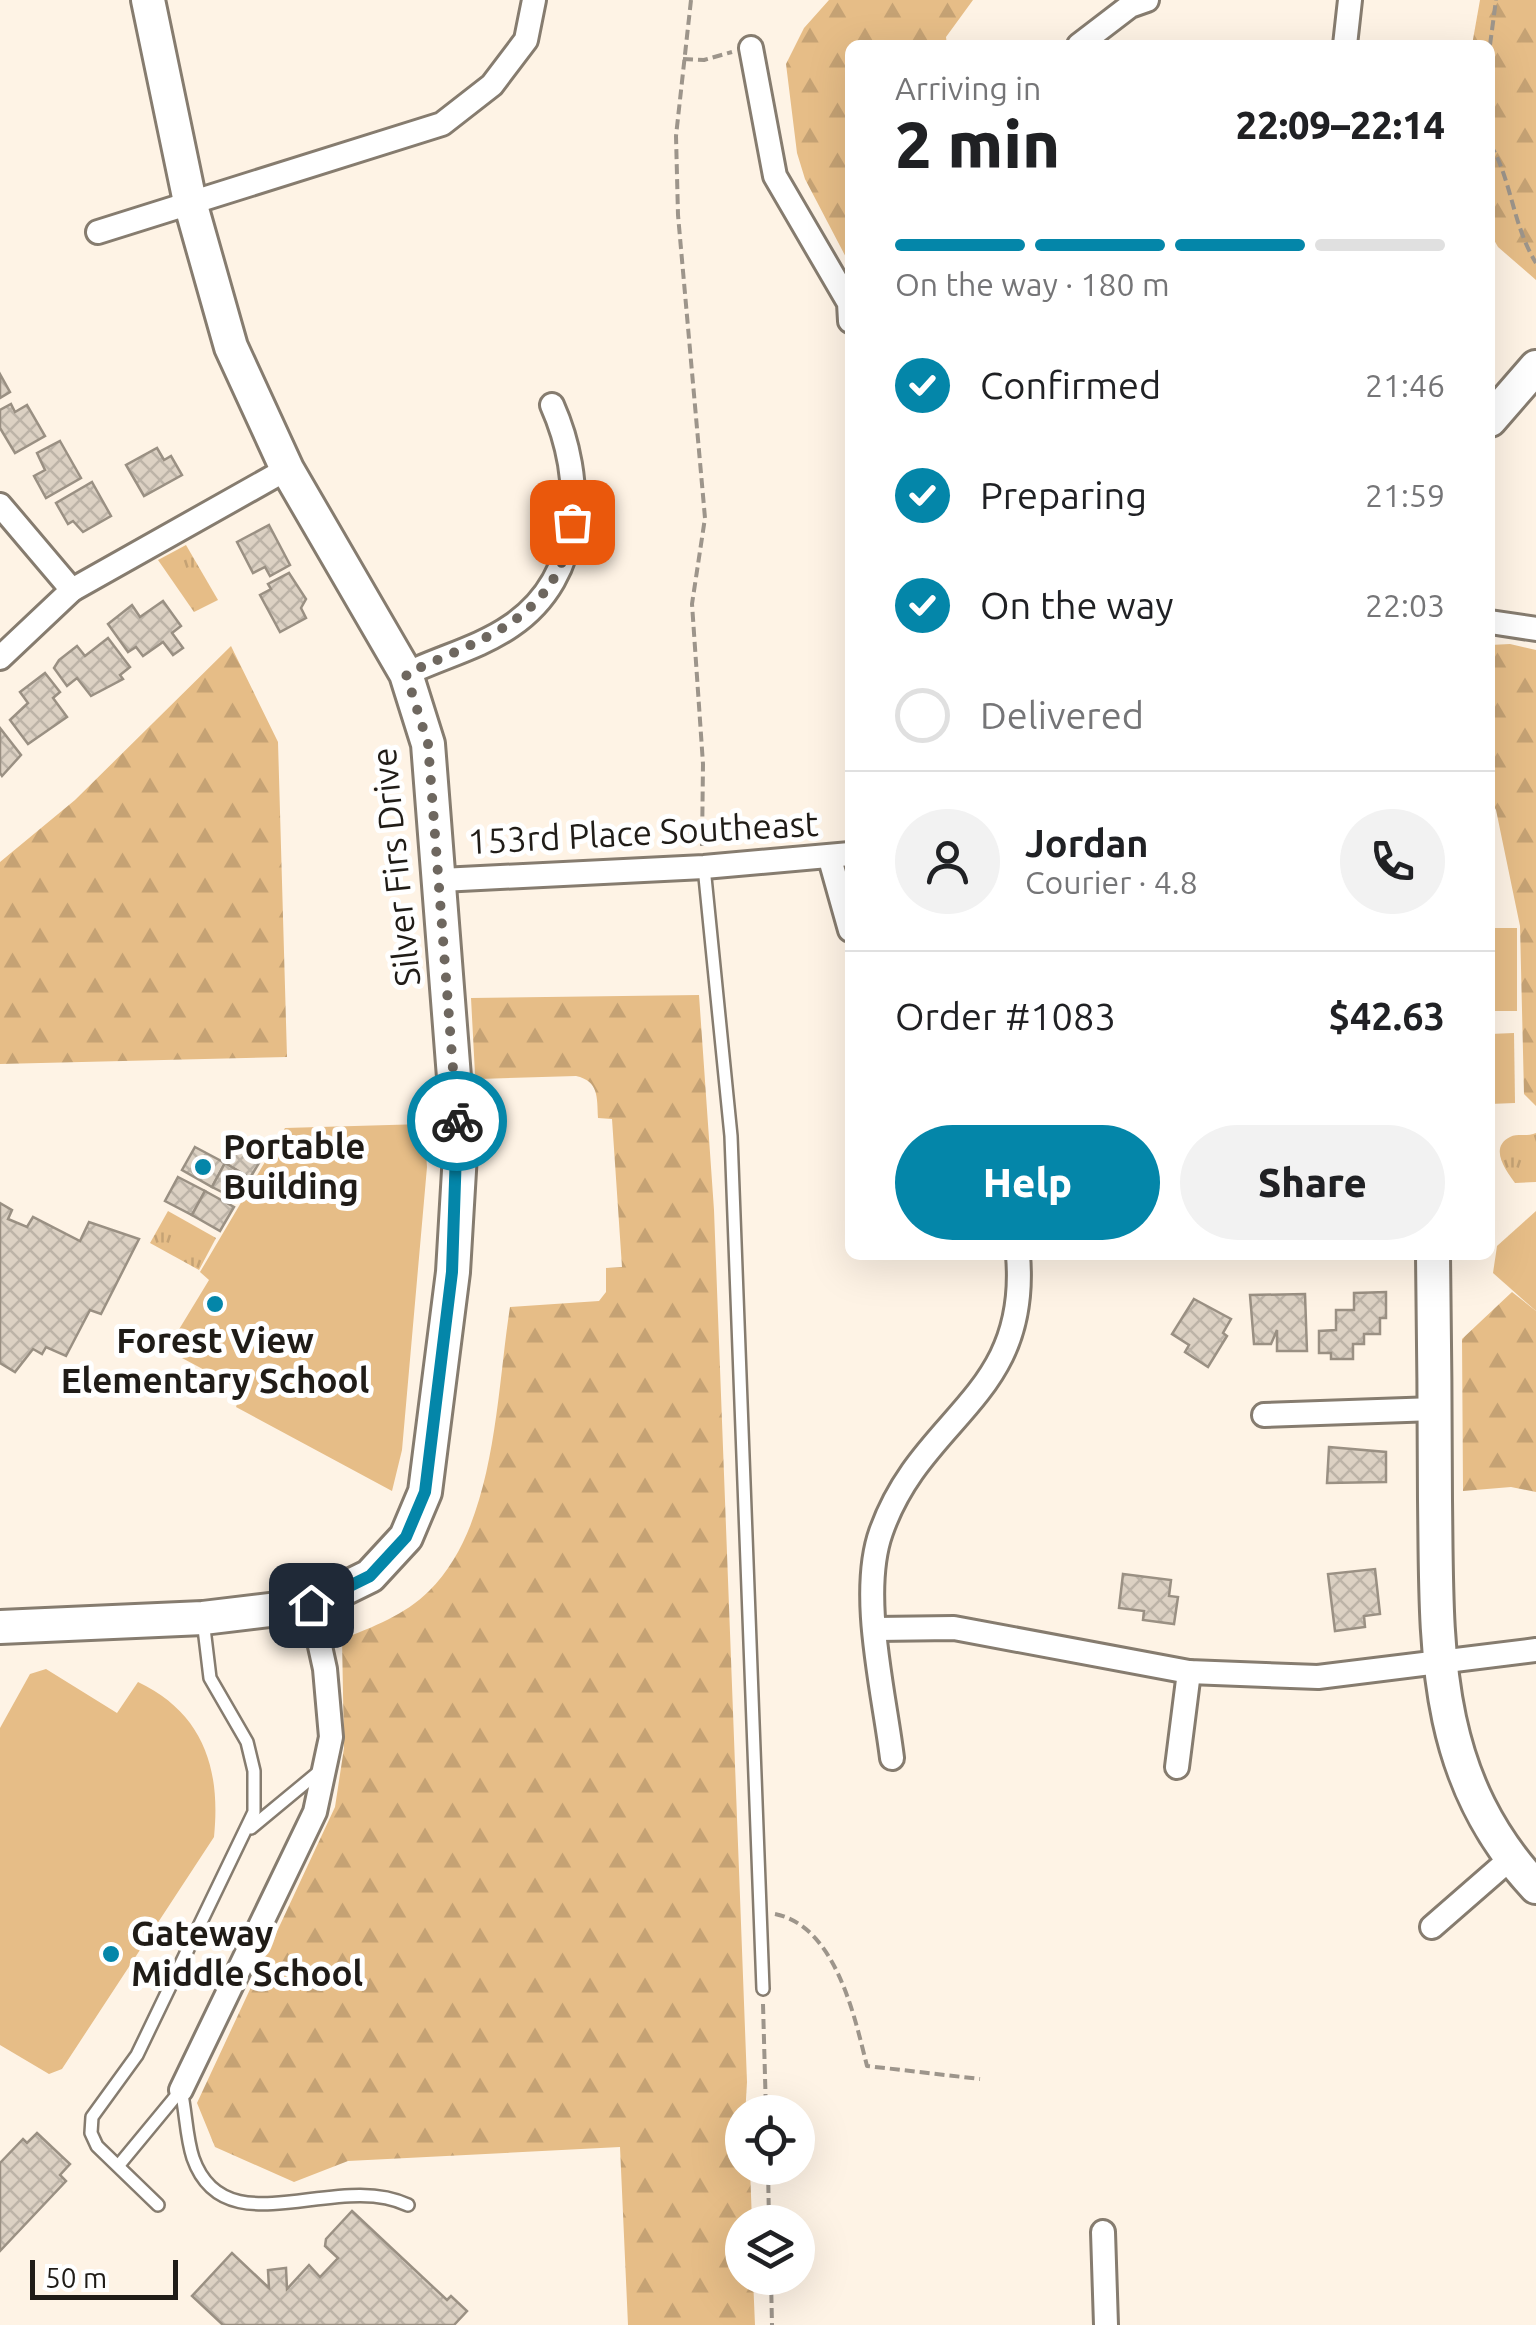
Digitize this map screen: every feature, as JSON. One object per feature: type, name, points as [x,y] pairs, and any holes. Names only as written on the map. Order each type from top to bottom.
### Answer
[{"type":"street","name":"Silver Firs Drive","points":[[0,1626],[203,1618],[311,1605],[370,1576],[406,1537],[425,1492],[449,1305],[460,1154],[428,744],[406,674],[287,469],[231,347],[190,202],[148,0]]},
{"type":"street","points":[[98,232],[442,124],[492,85],[526,40],[534,0]]},
{"type":"street","points":[[1085,40],[1130,6],[1147,0]]},
{"type":"street","points":[[1346,40],[1350,0]]},
{"type":"street","points":[[751,48],[775,176],[845,298]]},
{"type":"street","points":[[1495,412],[1536,367]]},
{"type":"street","points":[[406,674],[511,626],[549,589],[568,550],[575,494],[567,439],[552,406]]},
{"type":"street","points":[[0,658],[72,590],[287,469]]},
{"type":"street","points":[[0,504],[72,590]]},
{"type":"street","points":[[1495,623],[1536,628]]},
{"type":"street","points":[[840,857],[845,894]]},
{"type":"street","name":"153rd Place Southeast","points":[[440,880],[704,868],[840,857]]},
{"type":"street","points":[[892,1758],[872,1573],[880,1534],[900,1486],[941,1434],[987,1386],[1012,1334],[1022,1294],[1019,1260]]},
{"type":"street","points":[[1433,1260],[1437,1664],[1460,1767],[1510,1859],[1536,1887]]},
{"type":"street","points":[[1264,1414],[1434,1408]]},
{"type":"street","points":[[181,2090],[315,1812],[331,1737],[325,1669],[311,1605]]},
{"type":"street","points":[[876,1630],[954,1628],[1189,1672],[1318,1677],[1536,1650]]},
{"type":"street","points":[[1177,1767],[1189,1672]]},
{"type":"street","points":[[1432,1927],[1510,1859]]},
{"type":"street","points":[[1104,2232],[1106,2325]]},
{"type":"lane","points":[[704,868],[731,1136],[763,1989]]},
{"type":"lane","points":[[158,2205],[97,2146],[90,2133],[92,2116],[137,2055],[254,1812],[254,1771],[236,1718],[206,1666],[203,1618]]},
{"type":"lane","points":[[248,1831],[325,1768]]},
{"type":"lane","points":[[118,2164],[181,2090]]},
{"type":"lane","points":[[181,2090],[193,2157],[205,2180],[222,2195],[246,2206],[355,2193],[394,2198],[408,2205]]},
{"type":"path","points":[[690,0],[676,136],[678,215],[705,518],[692,604],[704,868]]},
{"type":"path","points":[[1491,40],[1496,0]]},
{"type":"path","points":[[683,60],[704,60],[751,48]]},
{"type":"path","points":[[1495,152],[1501,161],[1521,239],[1536,263]]},
{"type":"path","points":[[760,1911],[796,1918],[828,1956],[856,2024],[867,2066],[980,2079]]},
{"type":"path","points":[[763,1989],[766,2095]]},
{"type":"path","points":[[771,2295],[772,2325]]},
{"type":"green space","points":[[829,0],[973,0],[946,40],[845,40],[845,255],[805,179],[797,153],[786,64],[804,28]]},
{"type":"green space","points":[[1480,0],[1536,0],[1536,280],[1495,242],[1495,40],[1473,40]]},
{"type":"green space","points":[[186,545],[218,600],[194,612],[158,560]]},
{"type":"green space","points":[[1495,645],[1536,650],[1536,1106],[1524,1094],[1520,926],[1495,808]]},
{"type":"green space","points":[[231,646],[278,742],[287,1057],[0,1064],[0,862],[75,800]]},
{"type":"green space","points":[[1495,928],[1517,928],[1517,1011],[1495,1011]]},
{"type":"green space","points":[[699,995],[714,1210],[747,2082],[746,2095],[725,2095],[725,2185],[751,2185],[751,2205],[725,2205],[725,2295],[754,2295],[755,2325],[628,2325],[620,2147],[348,2161],[294,2182],[215,2147],[197,2103],[335,1807],[344,1748],[342,1639],[388,1620],[420,1599],[451,1563],[468,1531],[489,1458],[510,1307],[599,1301],[606,1292],[606,1268],[622,1267],[612,1119],[598,1118],[597,1097],[584,1078],[479,1079],[475,1074],[471,998]]},
{"type":"green space","points":[[1514,1033],[1515,1103],[1495,1104],[1495,1034]]},
{"type":"green space","points":[[424,1124],[427,1167],[402,1450],[392,1491],[236,1407],[242,1390],[182,1358],[178,1331],[209,1280],[200,1272],[285,1128]]},
{"type":"green space","points":[[1536,1133],[1536,1182],[1515,1183],[1501,1160],[1500,1147],[1513,1136]]},
{"type":"green space","points":[[168,1211],[216,1238],[199,1270],[150,1243]]},
{"type":"green space","points":[[1536,1211],[1536,1311],[1493,1273],[1497,1246]]},
{"type":"green space","points":[[1512,1292],[1536,1311],[1536,1492],[1511,1487],[1463,1491],[1462,1339]]},
{"type":"green space","points":[[46,1669],[117,1713],[138,1682],[178,1710],[203,1745],[214,1788],[215,1812],[214,1837],[62,2069],[49,2074],[0,2045],[0,1728],[30,1674]]},
{"type":"building","points":[[0,374],[10,392],[0,398]]},
{"type":"building","points":[[11,404],[15,412],[27,405],[45,436],[15,453],[0,428],[0,410]]},
{"type":"building","points":[[60,441],[81,478],[46,498],[34,476],[45,470],[37,453]]},
{"type":"building","points":[[157,448],[164,460],[171,456],[182,475],[144,496],[126,465]]},
{"type":"building","points":[[92,482],[111,516],[83,532],[73,521],[68,524],[56,503]]},
{"type":"building","points":[[269,525],[290,565],[270,576],[265,567],[253,573],[237,542]]},
{"type":"building","points":[[289,573],[306,599],[301,608],[306,618],[280,632],[260,595],[271,589],[268,584]]},
{"type":"building","points":[[163,601],[181,626],[172,633],[183,648],[173,655],[163,642],[143,656],[136,647],[128,652],[108,624],[132,605],[140,617]]},
{"type":"building","points":[[108,638],[130,667],[120,675],[123,679],[91,696],[77,678],[67,686],[54,668],[59,660],[77,646],[85,656]]},
{"type":"building","points":[[45,673],[60,692],[53,698],[67,717],[28,744],[10,720],[28,703],[20,692]]},
{"type":"building","points":[[0,728],[21,755],[2,776],[0,773]]},
{"type":"building","name":"Portable Building","points":[[239,1138],[265,1153],[250,1178],[225,1163]]},
{"type":"building","name":"Portable Building","points":[[195,1147],[225,1163],[212,1187],[182,1170]]},
{"type":"building","name":"Portable Building","points":[[225,1163],[250,1178],[238,1200],[212,1187]]},
{"type":"building","name":"Portable Building","points":[[178,1177],[205,1191],[192,1215],[165,1201]]},
{"type":"building","name":"Portable Building","points":[[205,1191],[234,1207],[220,1231],[192,1215]]},
{"type":"building","points":[[0,1203],[12,1210],[8,1219],[27,1227],[33,1217],[80,1241],[89,1222],[139,1239],[101,1314],[90,1310],[66,1356],[46,1347],[42,1354],[33,1349],[15,1372],[0,1363]]},
{"type":"building","points":[[1386,1292],[1386,1318],[1380,1318],[1380,1334],[1364,1334],[1364,1344],[1353,1344],[1353,1359],[1331,1359],[1331,1353],[1319,1353],[1319,1331],[1336,1330],[1336,1310],[1354,1310],[1354,1293]]},
{"type":"building","points":[[1305,1294],[1307,1351],[1277,1351],[1277,1330],[1271,1344],[1254,1344],[1250,1295]]},
{"type":"building","points":[[1194,1299],[1231,1319],[1223,1333],[1227,1336],[1208,1367],[1185,1352],[1189,1345],[1172,1334]]},
{"type":"building","points":[[1329,1447],[1386,1452],[1386,1482],[1327,1483]]},
{"type":"building","points":[[1375,1569],[1380,1614],[1364,1616],[1365,1627],[1335,1631],[1328,1574]]},
{"type":"building","points":[[1123,1574],[1171,1580],[1169,1596],[1178,1597],[1174,1624],[1143,1620],[1144,1611],[1119,1608]]},
{"type":"building","points":[[37,2133],[70,2164],[60,2175],[66,2181],[0,2251],[0,2163],[23,2139],[27,2143]]},
{"type":"building","points":[[352,2211],[447,2300],[451,2296],[467,2311],[454,2325],[223,2325],[192,2296],[232,2253],[269,2288],[268,2270],[286,2268],[287,2289],[309,2265],[320,2277],[338,2258],[325,2246],[326,2239]]},
{"type":"way so far","points":[[457,1121],[434,795],[428,744],[406,674],[511,626],[549,589],[568,550],[572,522]]},
{"type":"place","name":"Portable Building","points":[[203,1167]]},
{"type":"place","name":"Forest View Elementary School","points":[[215,1304]]},
{"type":"place","name":"Gateway Middle School","points":[[111,1954]]},
{"type":"route","points":[[311,1605],[370,1576],[406,1537],[425,1492],[458,1214],[457,1121]]}]
